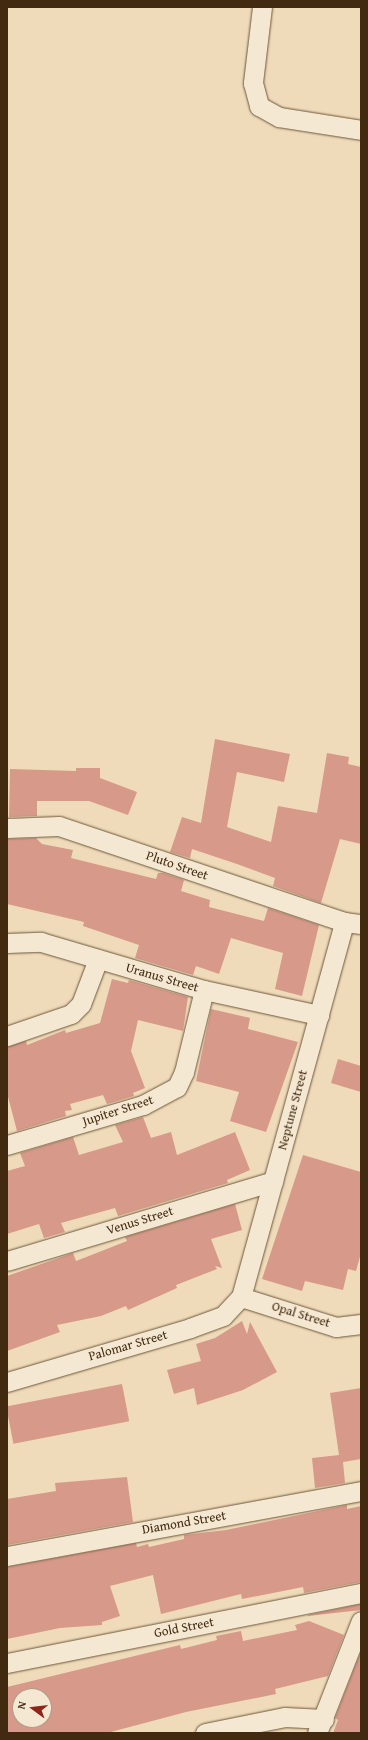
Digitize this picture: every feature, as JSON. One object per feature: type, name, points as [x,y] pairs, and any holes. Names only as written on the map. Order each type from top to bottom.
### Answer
[{"type":"street","points":[[262,7],[253,83],[259,106],[279,117],[361,130]]},
{"type":"street","name":"Pluto Street","points":[[7,828],[59,826],[352,923]]},
{"type":"street","name":"Neptune Street","points":[[242,1297],[319,1015],[352,923]]},
{"type":"street","name":"Uranus Street","points":[[7,943],[41,942],[204,990],[319,1015]]},
{"type":"street","points":[[7,1036],[71,1014],[81,1004],[98,959]]},
{"type":"street","name":"Jupiter Street","points":[[7,1145],[143,1105],[177,1087],[184,1072],[204,990]]},
{"type":"street","name":"Venus Street","points":[[7,1261],[273,1181]]},
{"type":"street","name":"Opal Street","points":[[242,1297],[336,1326],[361,1324]]},
{"type":"street","name":"Palomar Street","points":[[7,1382],[190,1328],[223,1316],[242,1297]]},
{"type":"street","name":"Diamond Street","points":[[7,1556],[361,1491]]},
{"type":"street","name":"Gold Street","points":[[7,1663],[361,1593]]},
{"type":"street","points":[[205,1733],[285,1717],[320,1726],[361,1621]]},
{"type":"building","points":[[215,739],[290,754],[284,782],[237,772],[227,827],[271,842],[278,806],[317,813],[327,753],[349,757],[348,764],[361,767],[361,844],[340,839],[321,903],[273,886],[275,878],[237,864],[192,849],[190,858],[170,852],[182,817],[201,823]]},
{"type":"building","points":[[76,768],[100,768],[100,778],[137,792],[128,815],[89,801],[37,801],[37,816],[9,817],[10,769],[76,771]]},
{"type":"building","points":[[36,838],[42,844],[73,850],[71,858],[156,879],[158,873],[163,873],[184,880],[181,891],[210,900],[209,907],[264,921],[268,908],[319,925],[302,996],[275,989],[283,953],[231,938],[219,974],[196,966],[193,975],[135,958],[139,945],[83,926],[84,922],[7,904],[7,839]]},
{"type":"building","points":[[112,979],[128,983],[129,980],[188,997],[183,1031],[138,1020],[131,1051],[145,1088],[133,1093],[134,1096],[107,1104],[103,1095],[70,1104],[72,1110],[65,1111],[66,1116],[17,1131],[7,1093],[7,1047],[26,1041],[27,1045],[65,1030],[66,1033],[100,1023]]},
{"type":"building","points":[[211,1009],[250,1018],[248,1029],[298,1042],[266,1132],[230,1121],[239,1092],[196,1081]]},
{"type":"building","points":[[338,1059],[361,1066],[361,1092],[331,1083]]},
{"type":"building","points":[[143,1117],[151,1138],[171,1132],[177,1155],[235,1132],[250,1170],[227,1180],[228,1183],[118,1216],[115,1208],[61,1223],[65,1232],[44,1238],[39,1224],[7,1234],[7,1171],[25,1166],[20,1153],[73,1137],[79,1155],[123,1142],[115,1125]]},
{"type":"building","points":[[303,1155],[361,1172],[361,1253],[356,1271],[348,1269],[343,1290],[305,1281],[302,1291],[262,1279]]},
{"type":"building","points":[[235,1204],[242,1230],[211,1239],[222,1268],[215,1266],[217,1269],[176,1285],[177,1288],[128,1310],[126,1306],[101,1316],[57,1325],[60,1332],[7,1351],[7,1276],[73,1253],[76,1261],[127,1241],[125,1237]]},
{"type":"building","points":[[242,1321],[247,1334],[250,1322],[277,1372],[243,1390],[197,1405],[194,1388],[174,1394],[167,1370],[201,1361],[196,1344],[215,1338]]},
{"type":"building","points":[[122,1384],[129,1421],[13,1444],[7,1406]]},
{"type":"building","points":[[361,1388],[361,1459],[343,1462],[345,1483],[315,1488],[312,1458],[339,1455],[330,1393]]},
{"type":"building","points":[[127,1477],[133,1522],[7,1545],[7,1499],[56,1491],[55,1483]]},
{"type":"building","points":[[347,1505],[347,1509],[361,1506],[361,1582],[304,1593],[303,1587],[242,1599],[241,1594],[161,1614],[153,1575],[110,1586],[120,1616],[102,1622],[102,1625],[60,1628],[7,1639],[7,1567],[136,1543],[137,1547],[148,1544],[149,1547],[184,1539],[184,1535],[226,1530]]},
{"type":"building","points":[[361,1604],[361,1610],[308,1616],[308,1615]]},
{"type":"building","points":[[309,1621],[344,1635],[328,1676],[275,1689],[276,1694],[186,1712],[107,1733],[7,1733],[7,1687],[180,1645],[181,1649],[217,1640],[216,1636],[241,1631],[243,1641],[297,1630],[295,1625]]},
{"type":"building","points":[[361,1651],[361,1733],[333,1733],[338,1720],[335,1718]]}]
